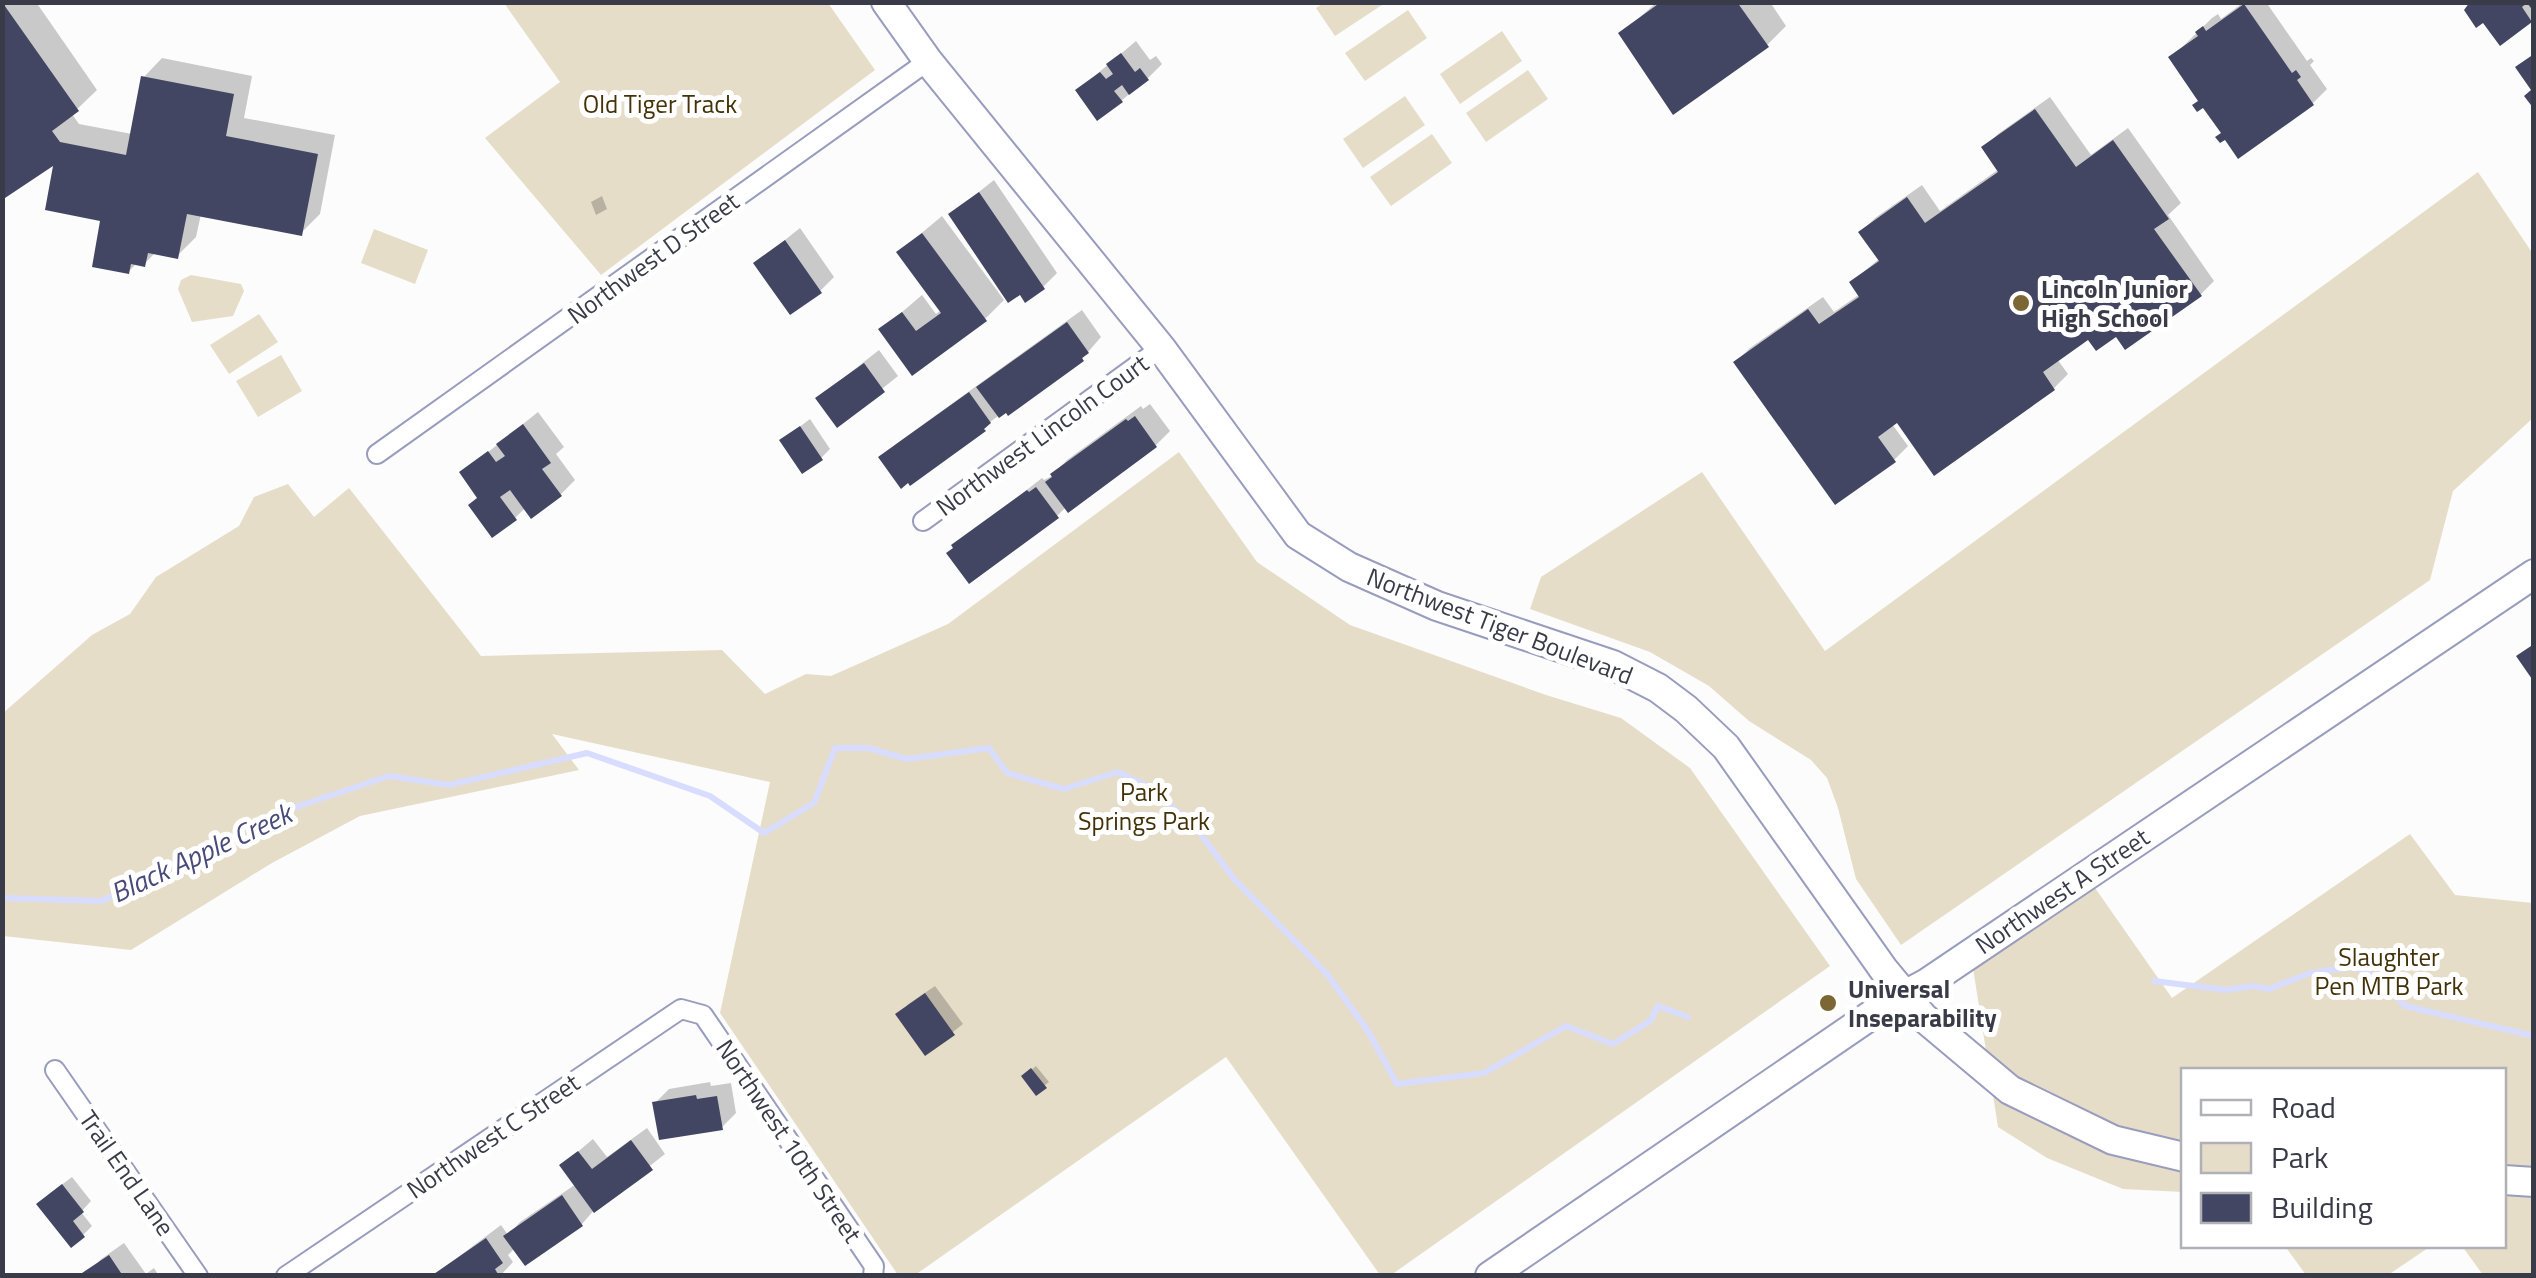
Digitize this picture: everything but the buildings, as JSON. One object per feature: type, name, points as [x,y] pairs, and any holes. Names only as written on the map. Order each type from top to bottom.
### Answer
[{"type":"street","name":"Northwest Tiger Boulevard","points":[[886,2],[928,61],[1161,348],[1298,535],[1348,567],[1437,606],[1613,666],[1658,688],[1686,708],[1726,747],[1904,996],[1941,1034],[2010,1090],[2112,1140],[2181,1156]]},
{"type":"street","name":"Northwest D Street","points":[[377,454],[928,61]]},
{"type":"street","name":"Northwest Lincoln Court","points":[[923,521],[1161,348]]},
{"type":"street","name":"Northwest A Street","points":[[1490,1276],[1886,1005],[2534,574]]},
{"type":"street","name":"Northwest C Street","points":[[286,1276],[681,1009],[703,1015]]},
{"type":"street","name":"Northwest 10th Street","points":[[703,1015],[874,1271]]},
{"type":"street","name":"Trail End Lane","points":[[55,1070],[198,1276]]},
{"type":"street","points":[[2506,1180],[2534,1182]]},
{"type":"green space","name":"Old Tiger Track","points":[[504,3],[828,3],[875,70],[601,275],[485,138],[560,82]]},
{"type":"green space","points":[[1324,3],[1385,3],[1335,36],[1316,8]]},
{"type":"green space","points":[[1408,10],[1427,38],[1365,81],[1345,53]]},
{"type":"green space","points":[[1502,31],[1522,61],[1460,104],[1440,74]]},
{"type":"green space","points":[[1528,70],[1548,99],[1486,142],[1466,113]]},
{"type":"green space","points":[[1405,96],[1425,125],[1363,168],[1343,139]]},
{"type":"green space","points":[[1432,134],[1452,163],[1391,206],[1370,177]]},
{"type":"green space","points":[[2478,172],[2533,254],[2533,418],[2453,491],[2430,580],[1901,945],[1856,879],[1827,778],[1811,760],[1749,721],[1709,686],[1650,652],[1530,609],[1541,577],[1702,472],[1825,651]]},
{"type":"green space","points":[[374,229],[428,250],[415,284],[361,263]]},
{"type":"green space","points":[[191,275],[241,284],[244,291],[233,316],[192,322],[178,289],[181,280]]},
{"type":"green space","points":[[259,314],[278,342],[229,374],[210,345]]},
{"type":"green space","points":[[281,355],[302,391],[258,417],[236,381]]},
{"type":"green space","name":"Park Springs Park","points":[[1179,452],[1257,562],[1350,625],[1621,718],[1690,768],[1830,966],[1391,1275],[1380,1275],[1226,1057],[915,1275],[898,1275],[720,1013],[770,782],[552,734],[579,770],[360,816],[272,863],[131,950],[3,936],[2,714],[92,635],[130,614],[156,577],[239,526],[254,497],[288,484],[314,517],[349,488],[481,656],[722,650],[765,694],[806,674],[831,676],[948,624]]},
{"type":"green space","name":"Slaughter Pen MTB Park","points":[[2410,834],[2455,895],[2533,903],[2533,1275],[2483,1275],[2463,1248],[2506,1248],[2506,1068],[2181,1068],[2181,1192],[2123,1189],[2047,1158],[1998,1127],[1973,968],[2093,885],[2172,998]]},
{"type":"green space","points":[[2286,1248],[2428,1248],[2388,1275],[2306,1275]]},
{"type":"waterway","name":"Black Apple Creek","points":[[2,898],[102,901],[272,815],[389,776],[449,785],[587,753],[710,796],[764,833],[814,803],[835,748],[868,748],[907,759],[989,748],[1007,773],[1064,789],[1118,772],[1147,786],[1193,824],[1235,880],[1327,974],[1368,1031],[1397,1084],[1484,1073],[1566,1026],[1613,1044],[1650,1021],[1658,1006],[1688,1017]]},
{"type":"waterway","name":"Black Apple Creek","points":[[2154,981],[2226,990],[2252,986],[2269,989],[2310,973],[2353,967],[2376,977],[2405,1006],[2534,1036]]},
{"type":"place","name":"Lincoln Junior High School","points":[[2021,303]]},
{"type":"place","name":"Universal Inseparability","points":[[1828,1003]]}]
